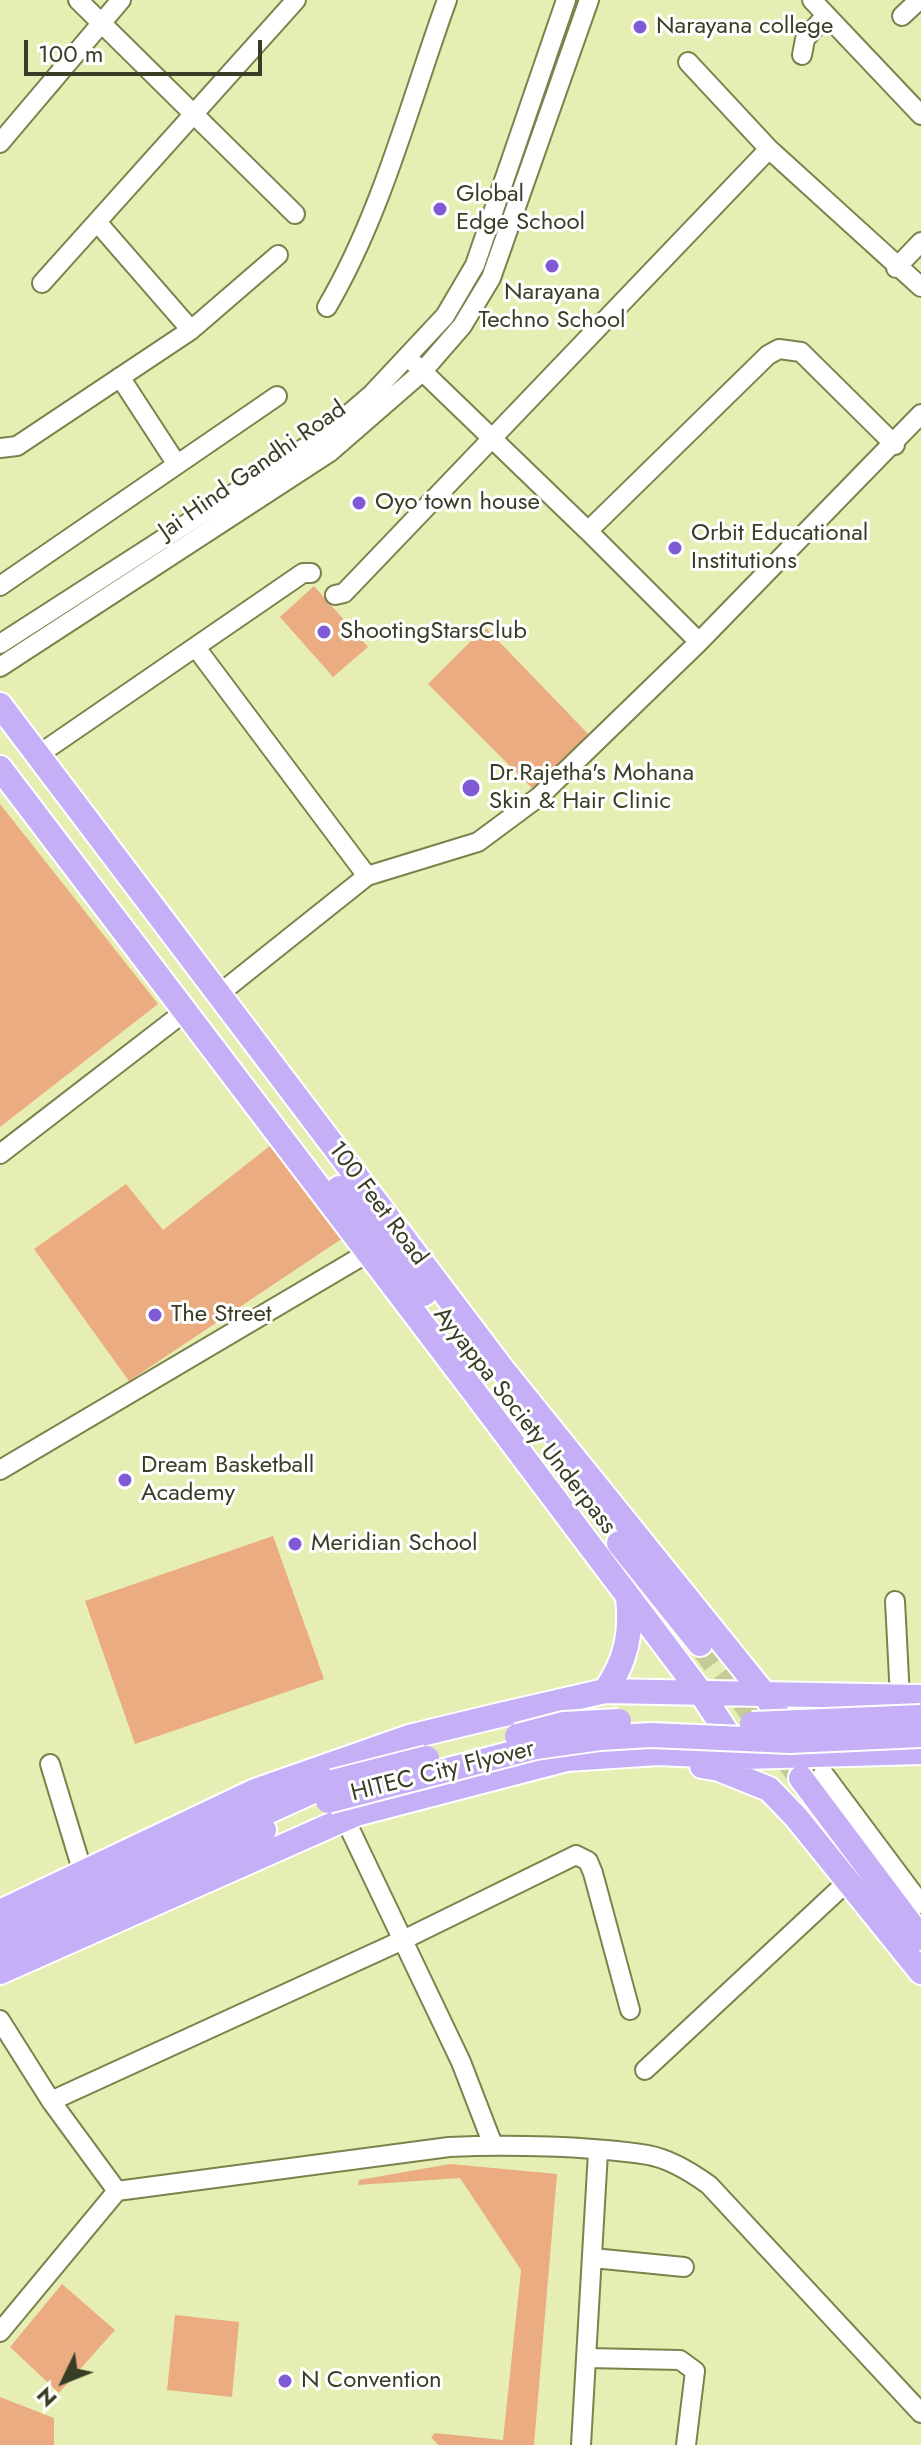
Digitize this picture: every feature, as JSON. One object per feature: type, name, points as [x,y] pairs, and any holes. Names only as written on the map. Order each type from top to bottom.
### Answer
[{"type":"main road","name":"100 Feet Road","points":[[0,705],[503,1370],[765,1695],[810,1769]]},
{"type":"main road","name":"100 Feet Road","points":[[0,768],[701,1693],[743,1757]]},
{"type":"main road","points":[[77,871],[109,848]]},
{"type":"main road","name":"Ayyappa Society Underpass","points":[[248,1095],[360,1213],[700,1644]]},
{"type":"main road","points":[[605,1691],[620,1671],[626,1650],[630,1618],[628,1597]]},
{"type":"main road","points":[[0,1912],[255,1791],[409,1737],[605,1691],[910,1697]]},
{"type":"main road","name":"HITEC City Flyover","points":[[0,1956],[156,1870],[333,1782],[563,1724],[639,1719],[797,1724],[921,1717]]},
{"type":"main road","name":"HITEC City Flyover","points":[[0,1933],[328,1801],[536,1747],[651,1735],[790,1741],[921,1735]]},
{"type":"main road","points":[[0,1972],[345,1819],[567,1759],[635,1754],[743,1757],[810,1769],[921,1752]]},
{"type":"main road","points":[[635,1754],[648,1760],[719,1769],[769,1789],[796,1817],[921,1972]]},
{"type":"main road","points":[[810,1769],[921,1938]]},
{"type":"street","points":[[78,0],[295,214]]},
{"type":"street","points":[[0,143],[121,0]]},
{"type":"street","points":[[42,283],[296,0]]},
{"type":"street","points":[[327,307],[348,270],[365,227],[447,0]]},
{"type":"street","name":"Jai Hind Gandhi Road","points":[[0,644],[323,436],[408,358],[445,316],[475,265],[566,0]]},
{"type":"street","name":"Jai Hind Gandhi Road","points":[[0,667],[291,480],[357,431],[422,372],[472,313],[491,278],[589,0]]},
{"type":"street","points":[[812,0],[921,115]]},
{"type":"street","points":[[902,16],[919,0]]},
{"type":"street","points":[[802,55],[805,39],[826,15]]},
{"type":"street","points":[[688,62],[769,149],[896,268],[921,287]]},
{"type":"street","points":[[335,595],[344,593],[769,149]]},
{"type":"street","points":[[97,222],[191,330]]},
{"type":"street","points":[[896,268],[921,242]]},
{"type":"street","points":[[0,448],[6,450],[17,446],[191,330],[278,255]]},
{"type":"street","points":[[588,531],[768,355],[779,349],[801,352],[895,445]]},
{"type":"street","points":[[408,358],[699,642]]},
{"type":"street","points":[[120,377],[176,463]]},
{"type":"street","points":[[0,586],[277,396]]},
{"type":"street","points":[[219,994],[367,876],[453,852],[503,826],[540,796],[699,642],[895,445],[921,414]]},
{"type":"street","points":[[38,755],[197,649],[303,573],[311,573]]},
{"type":"street","points":[[197,649],[367,876]]},
{"type":"street","points":[[0,1154],[183,1013]]},
{"type":"street","points":[[0,1470],[369,1252]]},
{"type":"street","points":[[895,1601],[910,1697]]},
{"type":"street","points":[[50,1764],[83,1873]]},
{"type":"street","points":[[810,1769],[921,1904]]},
{"type":"street","points":[[345,1819],[405,1939],[461,2062],[493,2145]]},
{"type":"street","points":[[51,2101],[405,1939],[576,1855],[588,1861],[593,1873],[630,2010]]},
{"type":"street","points":[[645,2070],[847,1882]]},
{"type":"street","points":[[0,2020],[51,2101],[117,2191]]},
{"type":"street","points":[[2,2324],[117,2191],[403,2151],[493,2145],[650,2156],[686,2169],[709,2185],[921,2413]]},
{"type":"street","points":[[581,2445],[598,2152]]},
{"type":"street","points":[[593,2258],[684,2267]]},
{"type":"street","points":[[588,2358],[680,2360],[688,2364],[695,2371],[686,2445]]},
{"type":"shaded area","name":"ShootingStarsClub","points":[[314,586],[368,647],[333,677],[280,617]]},
{"type":"shaded area","points":[[485,627],[595,741],[540,796],[428,684]]},
{"type":"shaded area","points":[[0,804],[158,1004],[0,1127]]},
{"type":"shaded area","name":"The Street","points":[[271,1145],[343,1238],[129,1381],[34,1249],[126,1184],[163,1230]]},
{"type":"shaded area","points":[[273,1536],[324,1679],[135,1744],[85,1601]]},
{"type":"shaded area","points":[[450,2164],[557,2174],[534,2445],[438,2445],[431,2437],[435,2433],[503,2440],[521,2270],[460,2178],[358,2185],[359,2180]]},
{"type":"shaded area","points":[[62,2284],[115,2330],[59,2393],[10,2347]]},
{"type":"shaded area","points":[[175,2315],[239,2322],[232,2397],[167,2390]]},
{"type":"shaded area","points":[[0,2397],[54,2418],[54,2445],[0,2445]]},
{"type":"tunnel","points":[[700,1644],[801,1778]]},
{"type":"place","name":"Narayana college","points":[[640,27]]},
{"type":"place","name":"Global Edge School","points":[[440,209]]},
{"type":"place","name":"Narayana Techno School","points":[[552,266]]},
{"type":"place","name":"Oyo town house","points":[[359,503]]},
{"type":"place","name":"Orbit Educational Institutions","points":[[675,548]]},
{"type":"place","name":"ShootingStarsClub","points":[[324,632]]},
{"type":"place","name":"Dr.Rajetha's Mohana Skin & Hair Clinic","points":[[471,788]]},
{"type":"place","name":"The Street","points":[[155,1315]]},
{"type":"place","name":"Dream Basketball Academy","points":[[125,1480]]},
{"type":"place","name":"Meridian School","points":[[295,1544]]},
{"type":"place","name":"N Convention","points":[[285,2381]]}]
